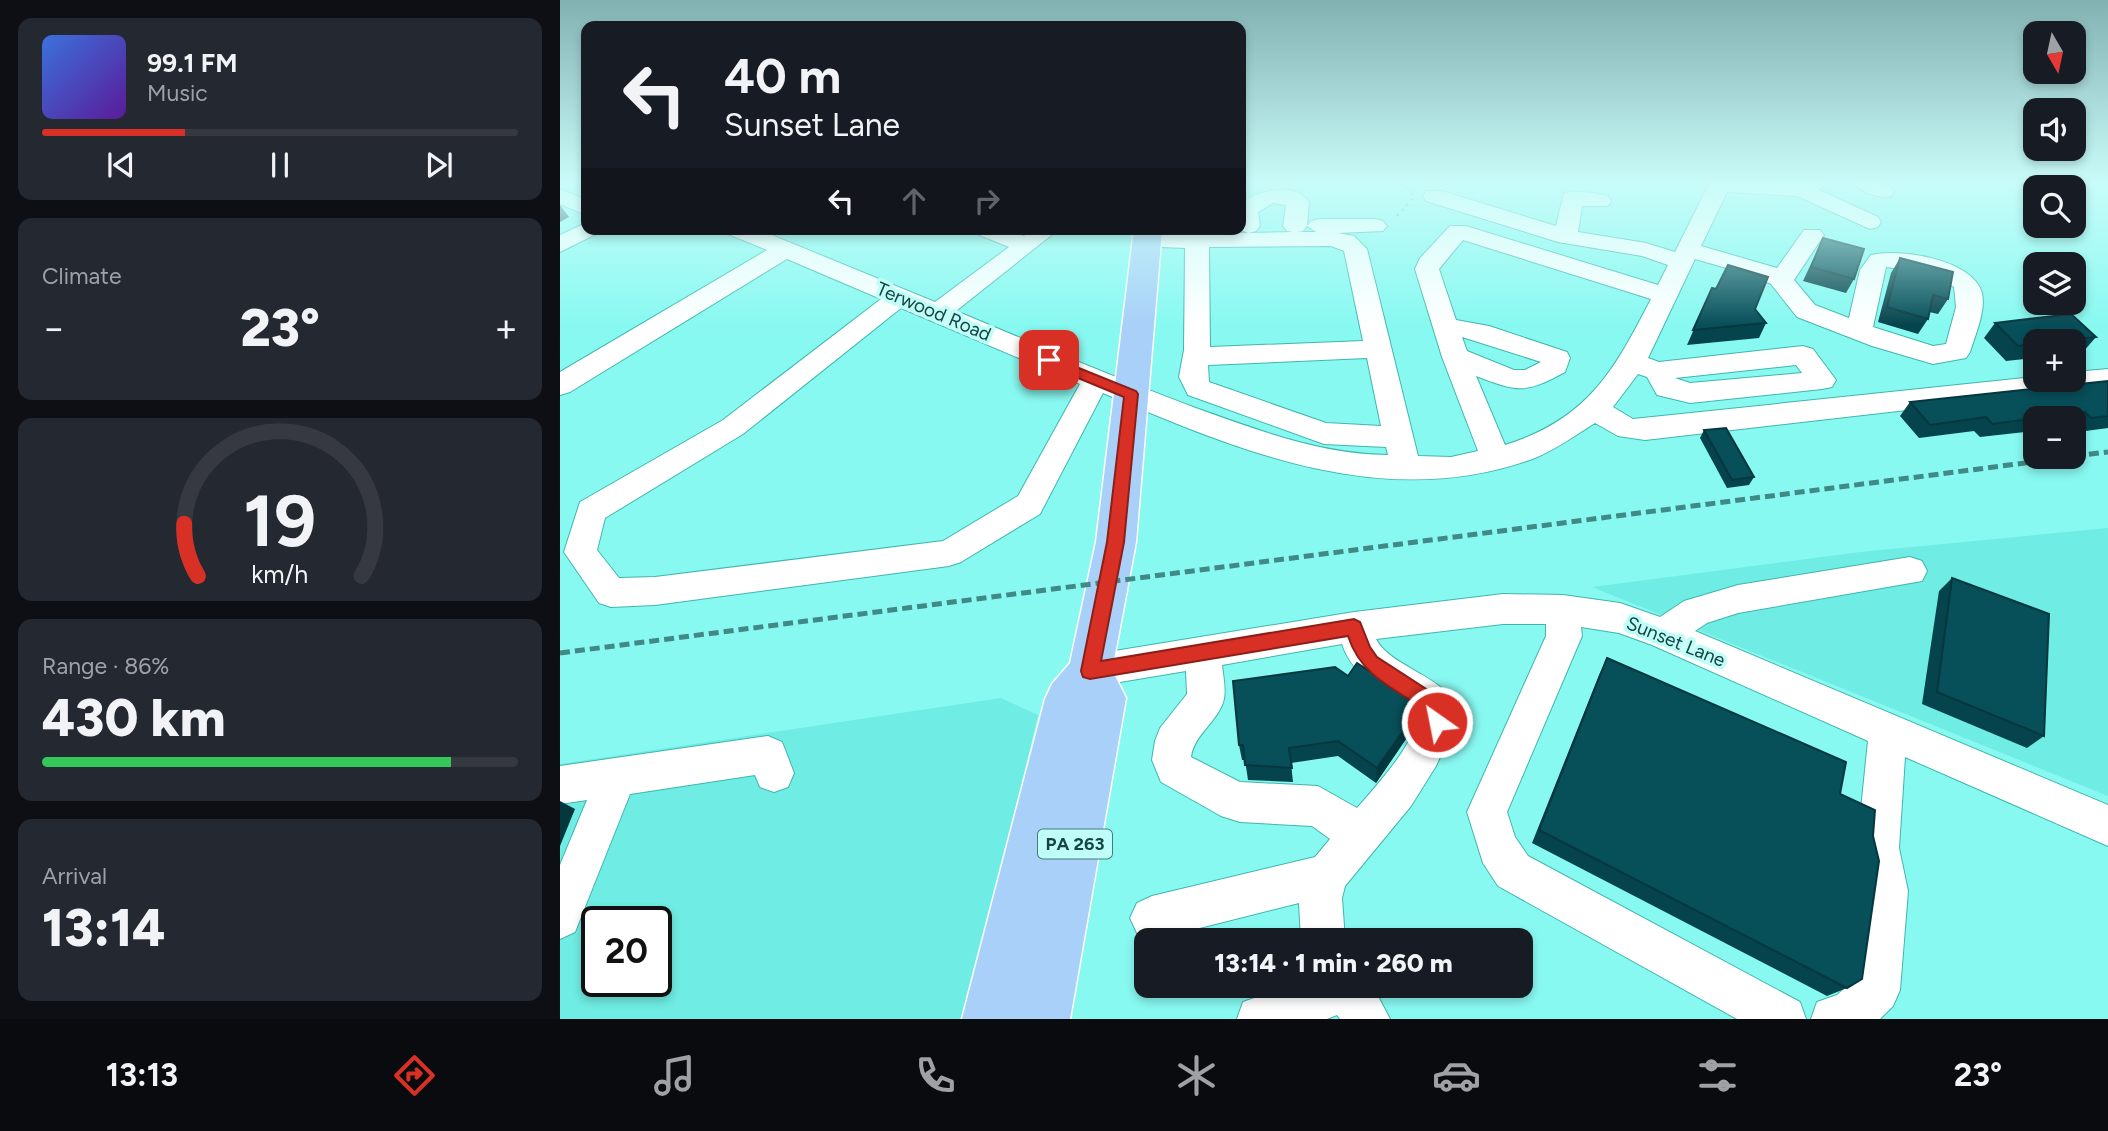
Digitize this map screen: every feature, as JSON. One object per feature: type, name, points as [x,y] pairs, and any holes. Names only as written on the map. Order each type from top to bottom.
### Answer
[{"type":"highway","name":"PA 263","points":[[991,1019],[1068,699],[1090,671],[1115,542],[1114,387],[1141,281],[1147,235]]},
{"type":"highway","name":"PA 263","points":[[1041,1019],[1103,698],[1090,671]]},
{"type":"street","points":[[1542,230],[1566,237],[1760,270],[1781,280],[1807,311],[1859,332],[1933,355],[1956,352],[1964,329],[1969,292],[1962,280],[1950,272],[1900,260],[1879,260],[1872,270],[1859,332]]},
{"type":"street","points":[[1566,237],[1567,230]]},
{"type":"street","name":"Terwood Road","points":[[756,235],[1114,387],[1297,455],[1359,466],[1406,469],[1451,468],[1496,459],[1527,449],[1595,410],[1615,388],[1644,366],[1665,295],[1697,230]]},
{"type":"street","points":[[1496,459],[1455,357],[1427,269],[1429,263],[1458,231],[1665,295]]},
{"type":"street","points":[[560,245],[581,233]]},
{"type":"street","points":[[1000,235],[1026,245]]},
{"type":"street","points":[[937,313],[1040,235]]},
{"type":"street","points":[[1147,235],[1198,240],[1346,241],[1355,249],[1406,469]]},
{"type":"street","points":[[1781,280],[1812,235]]},
{"type":"street","points":[[1198,240],[1197,350],[1193,377],[1198,388],[1324,433],[1398,438]]},
{"type":"street","points":[[560,385],[786,249]]},
{"type":"street","points":[[900,297],[733,427],[591,512],[580,552],[611,593],[655,592],[949,553],[1028,505],[1114,387]]},
{"type":"street","points":[[1444,326],[1480,332],[1557,358],[1555,366],[1529,380],[1511,379],[1455,357]]},
{"type":"street","points":[[1197,350],[1205,356],[1378,349]]},
{"type":"street","points":[[1803,355],[1822,380],[1690,393],[1667,388],[1644,366],[1803,355]]},
{"type":"street","points":[[1595,410],[1628,429],[1645,430],[2108,378]]},
{"type":"street","points":[[1664,634],[1696,611],[1738,599],[1909,571]]},
{"type":"street","name":"Sunset Lane","points":[[1090,671],[1354,627],[1503,609],[1563,610],[1620,618],[1664,634],[2108,826]]},
{"type":"street","points":[[1563,610],[1564,636],[1487,812],[1498,848],[1513,871],[1783,1019]]},
{"type":"street","points":[[1322,928],[1320,898],[1327,875],[1397,792],[1422,754],[1438,714],[1433,704],[1371,662],[1362,652],[1354,627]]},
{"type":"street","points":[[1203,652],[1205,700],[1174,741],[1171,760],[1175,769],[1221,796],[1240,802],[1318,806],[1360,835]]},
{"type":"street","points":[[1834,1019],[1849,1017],[1877,990],[1887,891],[1878,848],[1888,731]]},
{"type":"street","points":[[560,785],[768,755],[774,773]]},
{"type":"street","points":[[560,917],[617,776]]},
{"type":"street","points":[[1152,918],[1327,875]]},
{"type":"street","points":[[1260,1019],[1353,998]]},
{"type":"shaded area","points":[[2108,528],[2108,796],[1592,587],[1860,552]]},
{"type":"shaded area","points":[[1001,698],[1038,715],[966,1019],[560,1019],[560,764]]},
{"type":"building","points":[[1823,238],[1864,249],[1854,279],[1811,267]]},
{"type":"building","points":[[1900,258],[1953,272],[1948,299],[1933,295],[1928,319],[1887,307]]},
{"type":"building","points":[[1728,265],[1768,277],[1755,309],[1766,323],[1693,330],[1712,288],[1716,289]]},
{"type":"building","points":[[2072,315],[2096,337],[2086,338],[2086,329],[2023,329],[2023,345],[2018,346],[1995,323]]},
{"type":"building","points":[[2108,381],[2108,416],[2091,418],[2086,413],[2086,406],[2023,406],[2023,420],[1992,424],[1986,417],[1930,425],[1910,402],[2023,390],[2086,392],[2086,383]]},
{"type":"building","points":[[1726,428],[1754,477],[1732,480],[1704,430]]},
{"type":"building","points":[[1952,578],[2049,614],[2044,736],[1937,692]]},
{"type":"building","points":[[1607,658],[1846,762],[1840,794],[1875,810],[1873,836],[1879,861],[1862,979],[1847,988],[1539,830]]},
{"type":"building","points":[[1357,663],[1418,703],[1411,720],[1377,768],[1338,741],[1289,748],[1292,768],[1245,765],[1243,745],[1239,745],[1233,681],[1335,667],[1348,676]]},
{"type":"railway","points":[[2086,455],[2108,452]]},
{"type":"railway","points":[[560,653],[2023,463]]},
{"type":"route","points":[[1049,360],[1131,394],[1115,542],[1090,671],[1354,627],[1362,652],[1371,662],[1433,704],[1438,714],[1437,722]]}]
